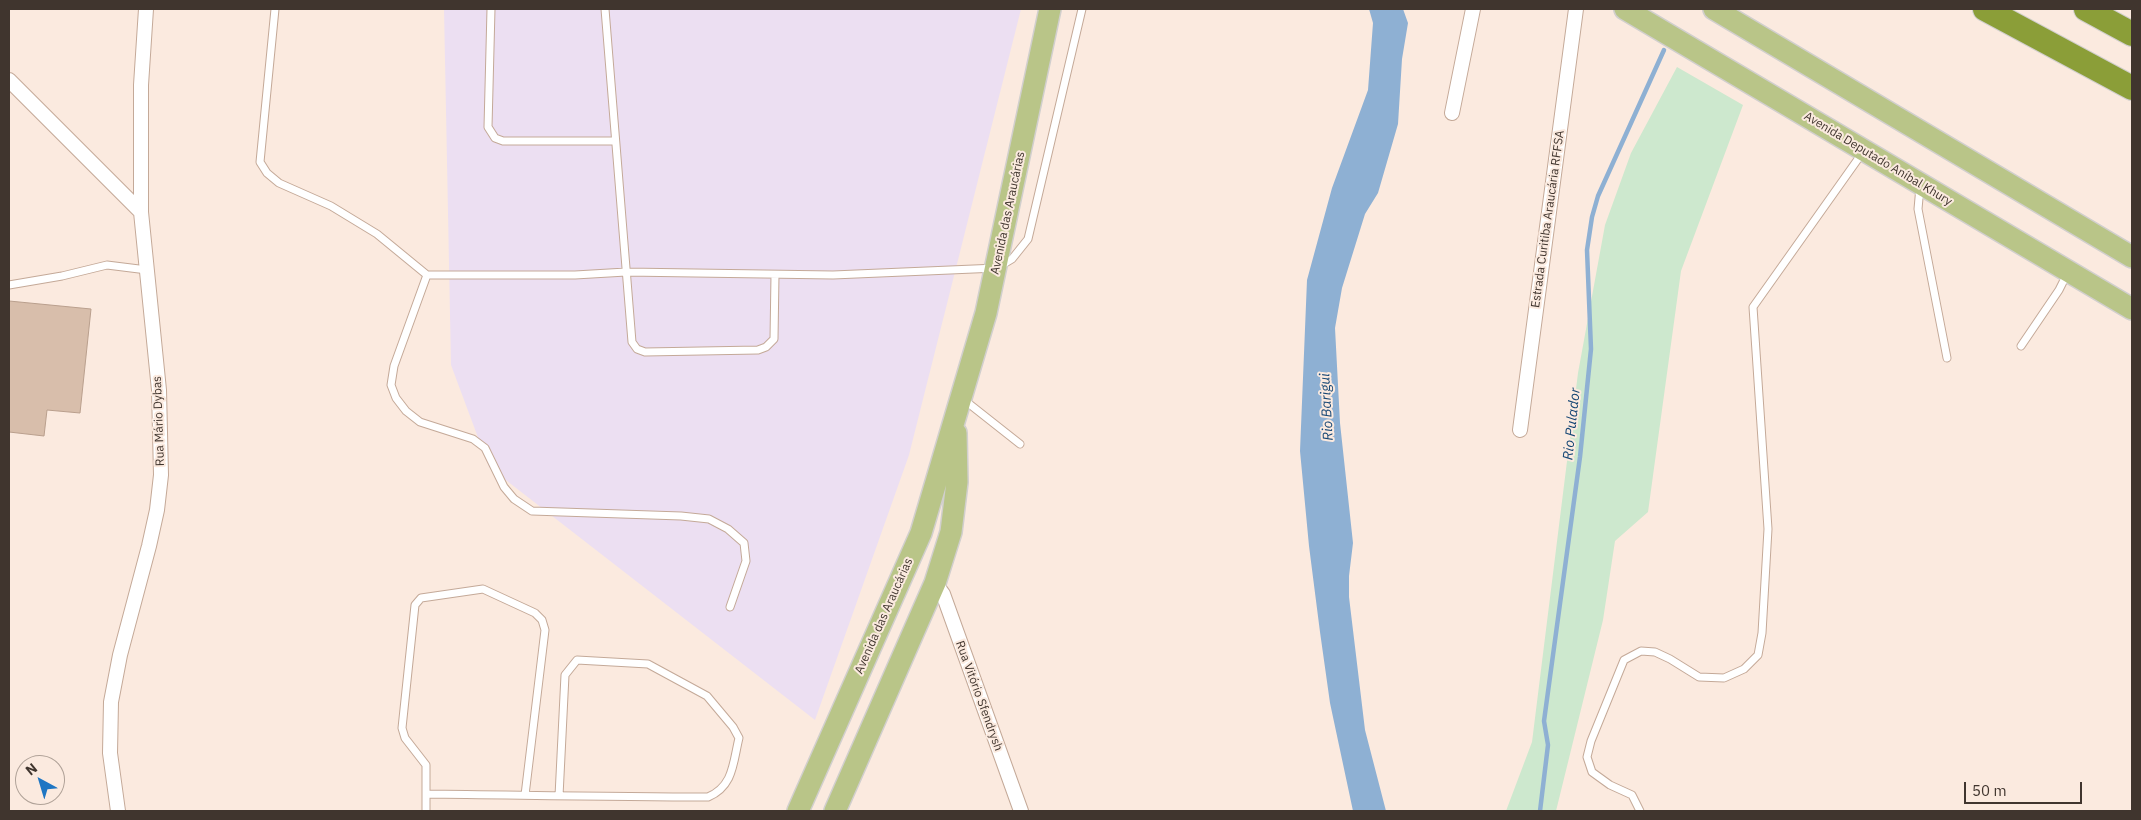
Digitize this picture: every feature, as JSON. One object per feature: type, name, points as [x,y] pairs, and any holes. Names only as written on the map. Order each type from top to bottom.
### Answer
[{"type":"highway","points":[[1984,9],[2132,88]]},
{"type":"highway","points":[[2086,9],[2132,34]]},
{"type":"main road","name":"Avenida das Araucárias","points":[[798,811],[921,533],[986,313],[1050,9]]},
{"type":"main road","name":"Avenida Deputado Aníbal Khury","points":[[1625,9],[2132,309]]},
{"type":"main road","points":[[1714,9],[2132,257]]},
{"type":"main road","name":"Avenida das Araucárias","points":[[835,811],[935,583],[951,532],[957,482],[958,406]]},
{"type":"main road","points":[[921,533],[924,552],[935,583]]},
{"type":"street","name":"Rua Mário Dybas","points":[[118,811],[110,753],[111,702],[120,655],[157,510],[161,475],[159,390],[141,212],[141,84],[146,9]]},
{"type":"street","points":[[1452,113],[1473,9]]},
{"type":"street","name":"Estrada Curitiba Araucária RFFSA","points":[[1520,430],[1576,9]]},
{"type":"street","points":[[9,80],[141,212]]},
{"type":"street","name":"Rua Vitório Sfendrysh","points":[[935,583],[943,594],[979,699],[1021,811]]},
{"type":"lane","points":[[275,9],[260,162],[267,173],[279,183],[331,206],[377,234],[427,275],[575,275],[626,272],[833,275],[997,268],[1012,259],[1028,239],[1082,9]]},
{"type":"lane","points":[[491,9],[488,127],[495,138],[503,141],[615,141]]},
{"type":"lane","points":[[605,9],[632,342],[637,349],[645,352],[758,350],[766,347],[774,340],[774,274]]},
{"type":"lane","points":[[1640,811],[1632,795],[1610,785],[1592,772],[1587,757],[1591,741],[1624,660],[1641,651],[1655,652],[1670,659],[1698,678],[1724,678],[1744,669],[1758,654],[1762,633],[1768,529],[1753,308],[1864,150]]},
{"type":"lane","points":[[1921,184],[1918,209],[1947,358]]},
{"type":"lane","points":[[9,285],[62,276],[107,265],[147,270]]},
{"type":"lane","points":[[2021,346],[2069,272]]},
{"type":"lane","points":[[427,275],[394,366],[391,385],[396,398],[406,411],[420,422],[473,439],[485,448],[504,487],[514,499],[532,511],[681,516],[709,519],[728,529],[744,543],[746,561],[730,606]]},
{"type":"lane","points":[[958,406],[1020,444]]},
{"type":"lane","points":[[426,811],[426,765],[405,738],[402,728],[415,605],[421,598],[483,589],[535,613],[542,620],[545,630],[525,795]]},
{"type":"lane","points":[[427,794],[525,795],[559,796],[708,798],[717,794],[728,783],[739,738],[733,727],[707,696],[648,664],[577,660],[565,675],[559,796]]},
{"type":"shaded area","points":[[444,9],[1021,9],[909,455],[815,720],[489,467],[451,365]]},
{"type":"green space","points":[[1677,67],[1743,105],[1681,271],[1648,512],[1615,541],[1603,620],[1556,811],[1506,811],[1532,742],[1578,373],[1605,225],[1631,153]]},
{"type":"water","name":"Rio Barigui","points":[[1369,9],[1403,9],[1408,23],[1402,59],[1398,124],[1378,193],[1365,214],[1342,288],[1335,328],[1340,423],[1353,543],[1349,576],[1349,597],[1365,730],[1386,811],[1353,811],[1330,703],[1309,546],[1300,451],[1307,280],[1332,188],[1368,90],[1373,23]]},
{"type":"building","points":[[9,301],[91,309],[80,413],[47,410],[44,436],[9,432]]},
{"type":"waterway","name":"Rio Pulador","points":[[1540,811],[1548,745],[1544,721],[1580,457],[1591,349],[1587,250],[1592,217],[1598,196],[1664,50]]}]
